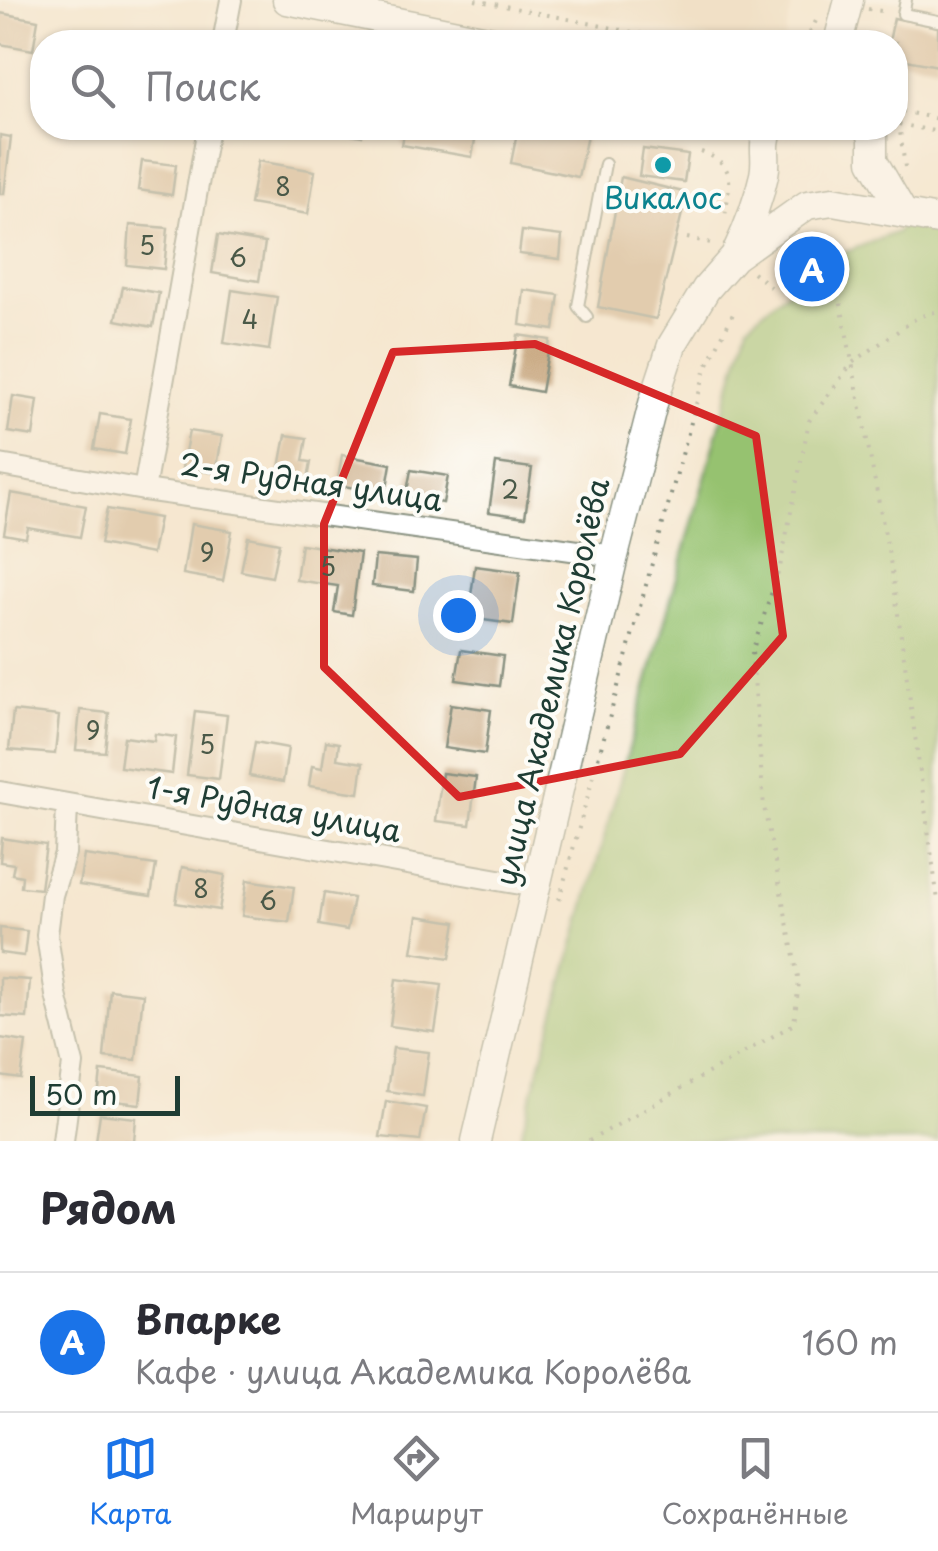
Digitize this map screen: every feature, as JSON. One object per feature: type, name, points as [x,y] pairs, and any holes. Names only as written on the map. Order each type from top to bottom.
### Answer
[{"type":"street","points":[[225,30],[231,0]]},
{"type":"street","points":[[287,0],[436,30]]},
{"type":"street","points":[[841,30],[849,0]]},
{"type":"street","points":[[144,490],[206,140]]},
{"type":"street","points":[[873,140],[873,161],[902,211]]},
{"type":"street","points":[[761,142],[776,185],[820,203],[902,211],[938,220]]},
{"type":"street","points":[[734,256],[753,217],[761,142]]},
{"type":"street","points":[[734,256],[820,203],[854,187],[873,161]]},
{"type":"street","name":"улица Академика Королёва","points":[[476,1141],[548,894],[614,556],[654,400],[672,345],[706,290],[734,256]]},
{"type":"street","name":"2-я Рудная улица","points":[[0,465],[144,490],[614,556]]},
{"type":"street","name":"1-я Рудная улица","points":[[0,792],[548,894]]},
{"type":"street","points":[[63,1141],[73,1064],[47,936],[52,895],[64,853],[67,806]]},
{"type":"lane","points":[[906,0],[903,14],[938,21]]},
{"type":"lane","points":[[587,317],[578,306],[605,164]]},
{"type":"path","points":[[475,0],[622,30]]},
{"type":"path","points":[[908,113],[938,120]]},
{"type":"path","points":[[908,126],[938,132]]},
{"type":"path","points":[[900,140],[907,182]]},
{"type":"path","points":[[701,152],[716,157],[726,166],[730,177],[724,228]]},
{"type":"path","points":[[686,238],[734,256],[772,288]]},
{"type":"path","points":[[831,252],[892,571],[938,901]]},
{"type":"path","points":[[589,1141],[794,1024],[798,982],[764,806],[752,652],[780,567],[809,421],[852,363],[918,316],[938,311]]},
{"type":"path","points":[[548,894],[706,368],[734,312]]},
{"type":"highlighted area","points":[[535,344],[756,436],[783,636],[680,754],[459,797],[324,667],[324,524],[393,352]]},
{"type":"shaded area","points":[[518,0],[793,0],[787,30],[664,30]]},
{"type":"green space","points":[[910,213],[938,220],[938,1141],[519,1141],[748,324],[820,262],[897,232]]},
{"type":"building","points":[[0,13],[38,20],[36,30],[30,30],[30,49],[0,44]]},
{"type":"building","points":[[894,18],[938,27],[938,66],[908,60],[908,30],[892,30]]},
{"type":"building","points":[[0,135],[11,137],[4,194],[0,194]]},
{"type":"building","points":[[403,140],[475,140],[472,157],[402,145]]},
{"type":"building","points":[[516,140],[586,140],[578,177],[511,163]]},
{"type":"building","name":"Викалос","points":[[643,149],[688,155],[684,182],[639,176]]},
{"type":"building","points":[[142,161],[176,165],[172,195],[138,190]]},
{"type":"building","points":[[258,161],[315,171],[308,214],[250,204]]},
{"type":"building","points":[[621,177],[687,193],[656,319],[598,307]]},
{"type":"building","points":[[130,225],[168,228],[164,269],[127,265]]},
{"type":"building","points":[[522,231],[562,236],[560,259],[519,254]]},
{"type":"building","points":[[218,235],[265,243],[259,281],[212,273]]},
{"type":"building","points":[[123,287],[159,293],[153,327],[116,320]]},
{"type":"building","points":[[232,290],[277,297],[269,350],[224,343]]},
{"type":"building","points":[[524,290],[559,295],[554,330],[520,325]]},
{"type":"building","points":[[518,335],[550,340],[541,392],[509,386]]},
{"type":"building","points":[[13,396],[38,400],[33,436],[8,432]]},
{"type":"building","points":[[100,414],[131,419],[125,454],[94,449]]},
{"type":"building","points":[[189,431],[222,436],[216,473],[182,468]]},
{"type":"building","points":[[286,435],[307,438],[303,461],[311,462],[307,484],[278,479]]},
{"type":"building","points":[[342,455],[391,464],[386,493],[337,485]]},
{"type":"building","points":[[496,463],[532,468],[525,517],[489,512]]},
{"type":"building","points":[[411,470],[448,476],[443,503],[406,496]]},
{"type":"building","points":[[11,493],[86,506],[80,537],[28,528],[26,538],[4,534]]},
{"type":"building","points":[[107,509],[159,518],[152,554],[100,544]]},
{"type":"building","points":[[191,524],[232,531],[223,581],[183,574]]},
{"type":"building","points":[[248,537],[279,543],[272,577],[241,571]]},
{"type":"building","points":[[301,544],[360,553],[352,615],[334,612],[338,586],[296,580]]},
{"type":"building","points":[[375,556],[417,560],[414,591],[372,586]]},
{"type":"building","points":[[475,566],[520,572],[513,624],[468,618]]},
{"type":"building","points":[[461,650],[503,656],[499,686],[456,680]]},
{"type":"building","points":[[451,704],[491,710],[485,754],[444,748]]},
{"type":"building","points":[[80,710],[109,713],[105,752],[76,750]]},
{"type":"building","points":[[13,711],[59,716],[55,754],[9,750]]},
{"type":"building","points":[[195,711],[227,715],[219,779],[187,775]]},
{"type":"building","points":[[155,734],[176,737],[172,774],[120,767],[124,737],[154,741]]},
{"type":"building","points":[[326,741],[339,743],[337,759],[363,763],[359,793],[309,786],[312,766],[322,768]]},
{"type":"building","points":[[255,742],[288,748],[283,782],[249,776]]},
{"type":"building","points":[[442,773],[476,777],[470,825],[436,821]]},
{"type":"building","points":[[2,838],[46,845],[40,889],[21,887],[22,876],[12,874],[14,864],[0,862]]},
{"type":"building","points":[[84,855],[156,865],[151,896],[79,885]]},
{"type":"building","points":[[182,867],[225,875],[219,910],[176,903]]},
{"type":"building","points":[[247,880],[294,887],[289,922],[242,916]]},
{"type":"building","points":[[324,893],[353,898],[347,930],[319,925]]},
{"type":"building","points":[[418,916],[456,922],[450,958],[412,952]]},
{"type":"building","points":[[0,928],[27,931],[24,956],[0,953]]},
{"type":"building","points":[[0,978],[30,980],[27,1018],[0,1016]]},
{"type":"building","points":[[396,979],[442,985],[435,1032],[390,1026]]},
{"type":"building","points":[[110,990],[143,994],[136,1060],[104,1057]]},
{"type":"building","points":[[0,1038],[26,1042],[21,1079],[0,1076]]},
{"type":"building","points":[[393,1048],[429,1052],[423,1096],[387,1091]]},
{"type":"building","points":[[101,1071],[143,1076],[140,1104],[98,1099]]},
{"type":"building","points":[[386,1101],[426,1108],[420,1141],[380,1137]]},
{"type":"building","points":[[100,1114],[136,1118],[134,1141],[96,1141]]},
{"type":"place","name":"Викалос","points":[[663,165]]},
{"type":"place","name":"Впарке","points":[[812,269]]}]
